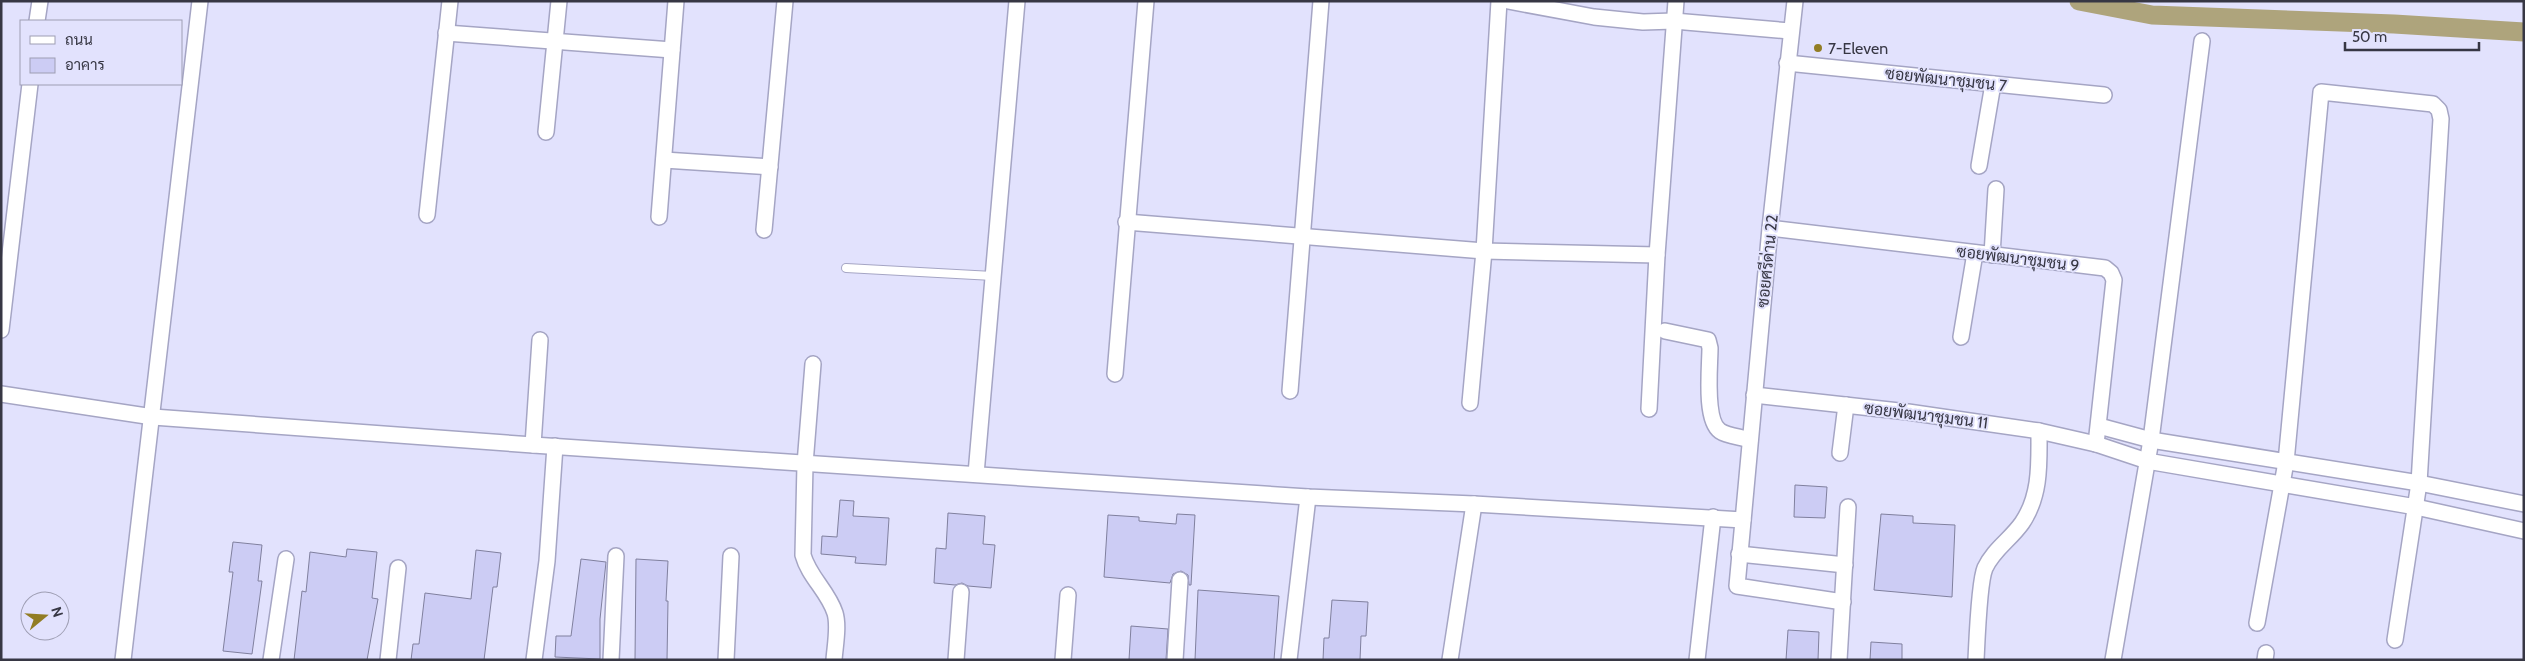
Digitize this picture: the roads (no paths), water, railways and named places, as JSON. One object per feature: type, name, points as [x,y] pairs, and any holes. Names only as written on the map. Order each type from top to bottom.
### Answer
[{"type":"street","points":[[37,20],[40,1]]},
{"type":"street","points":[[123,660],[153,417],[200,1]]},
{"type":"street","points":[[427,215],[450,1]]},
{"type":"street","points":[[546,132],[559,1]]},
{"type":"street","points":[[659,217],[676,1]]},
{"type":"street","points":[[764,230],[785,1]]},
{"type":"street","points":[[976,474],[1017,1]]},
{"type":"street","points":[[1115,374],[1126,222],[1146,1]]},
{"type":"street","points":[[1290,391],[1304,237],[1321,1]]},
{"type":"street","points":[[1470,403],[1484,251],[1499,1]]},
{"type":"street","points":[[1508,1],[1594,17],[1643,22],[1674,21],[1790,31]]},
{"type":"street","points":[[1650,409],[1656,255],[1676,1]]},
{"type":"street","name":"ซอยศรีด่าน 22","points":[[1794,1],[1770,228],[1737,588],[1843,602]]},
{"type":"street","points":[[446,33],[672,50]]},
{"type":"street","points":[[2113,660],[2151,440],[2202,41]]},
{"type":"street","name":"ซอยพัฒนาชุมชน 7","points":[[1787,63],[2104,95]]},
{"type":"street","points":[[1979,166],[1993,84]]},
{"type":"street","points":[[1,330],[30,85]]},
{"type":"street","points":[[2257,623],[2286,462],[2321,92],[2433,104],[2439,110],[2441,119],[2419,483],[2395,640]]},
{"type":"street","points":[[664,160],[770,167]]},
{"type":"street","points":[[1992,255],[1996,189]]},
{"type":"street","points":[[1126,222],[1484,251],[1656,255]]},
{"type":"street","name":"ซอยพัฒนาชุมชน 9","points":[[1770,228],[2105,268],[2111,273],[2114,280],[2099,426]]},
{"type":"street","points":[[1961,337],[1975,252]]},
{"type":"street","points":[[1666,331],[1708,340],[1710,348],[1710,407],[1714,424],[1720,432],[1750,440]]},
{"type":"street","points":[[533,445],[540,340]]},
{"type":"street","points":[[813,364],[805,464],[803,554],[806,567],[830,602],[836,615],[834,660]]},
{"type":"street","points":[[1,394],[153,417],[533,445],[1308,497],[1474,504],[1743,520]]},
{"type":"street","name":"ซอยพัฒนาชุมชน 11","points":[[1754,395],[1846,405],[2040,431],[2096,444],[2147,461],[2416,507],[2524,531]]},
{"type":"street","points":[[1840,453],[1846,405]]},
{"type":"street","points":[[2096,444],[2099,426],[2151,440],[2419,483],[2524,504]]},
{"type":"street","points":[[1976,660],[1984,570],[1994,552],[2021,524],[2032,505],[2039,477],[2040,431]]},
{"type":"street","points":[[534,660],[547,561],[555,446]]},
{"type":"street","points":[[1289,660],[1308,497]]},
{"type":"street","points":[[1450,660],[1474,504]]},
{"type":"street","points":[[1839,660],[1848,507]]},
{"type":"street","points":[[1696,660],[1713,517]]},
{"type":"street","points":[[1739,554],[1845,565]]},
{"type":"street","points":[[611,660],[616,556]]},
{"type":"street","points":[[726,660],[731,556]]},
{"type":"street","points":[[271,660],[286,559]]},
{"type":"street","points":[[388,660],[398,568]]},
{"type":"street","points":[[1175,660],[1180,580]]},
{"type":"street","points":[[956,660],[961,592]]},
{"type":"street","points":[[1064,660],[1068,595]]},
{"type":"lane","points":[[846,268],[993,276]]},
{"type":"waterway","points":[[2079,1],[2152,15],[2394,24],[2524,32]]},
{"type":"place","name":"7-Eleven","points":[[1818,48]]}]
